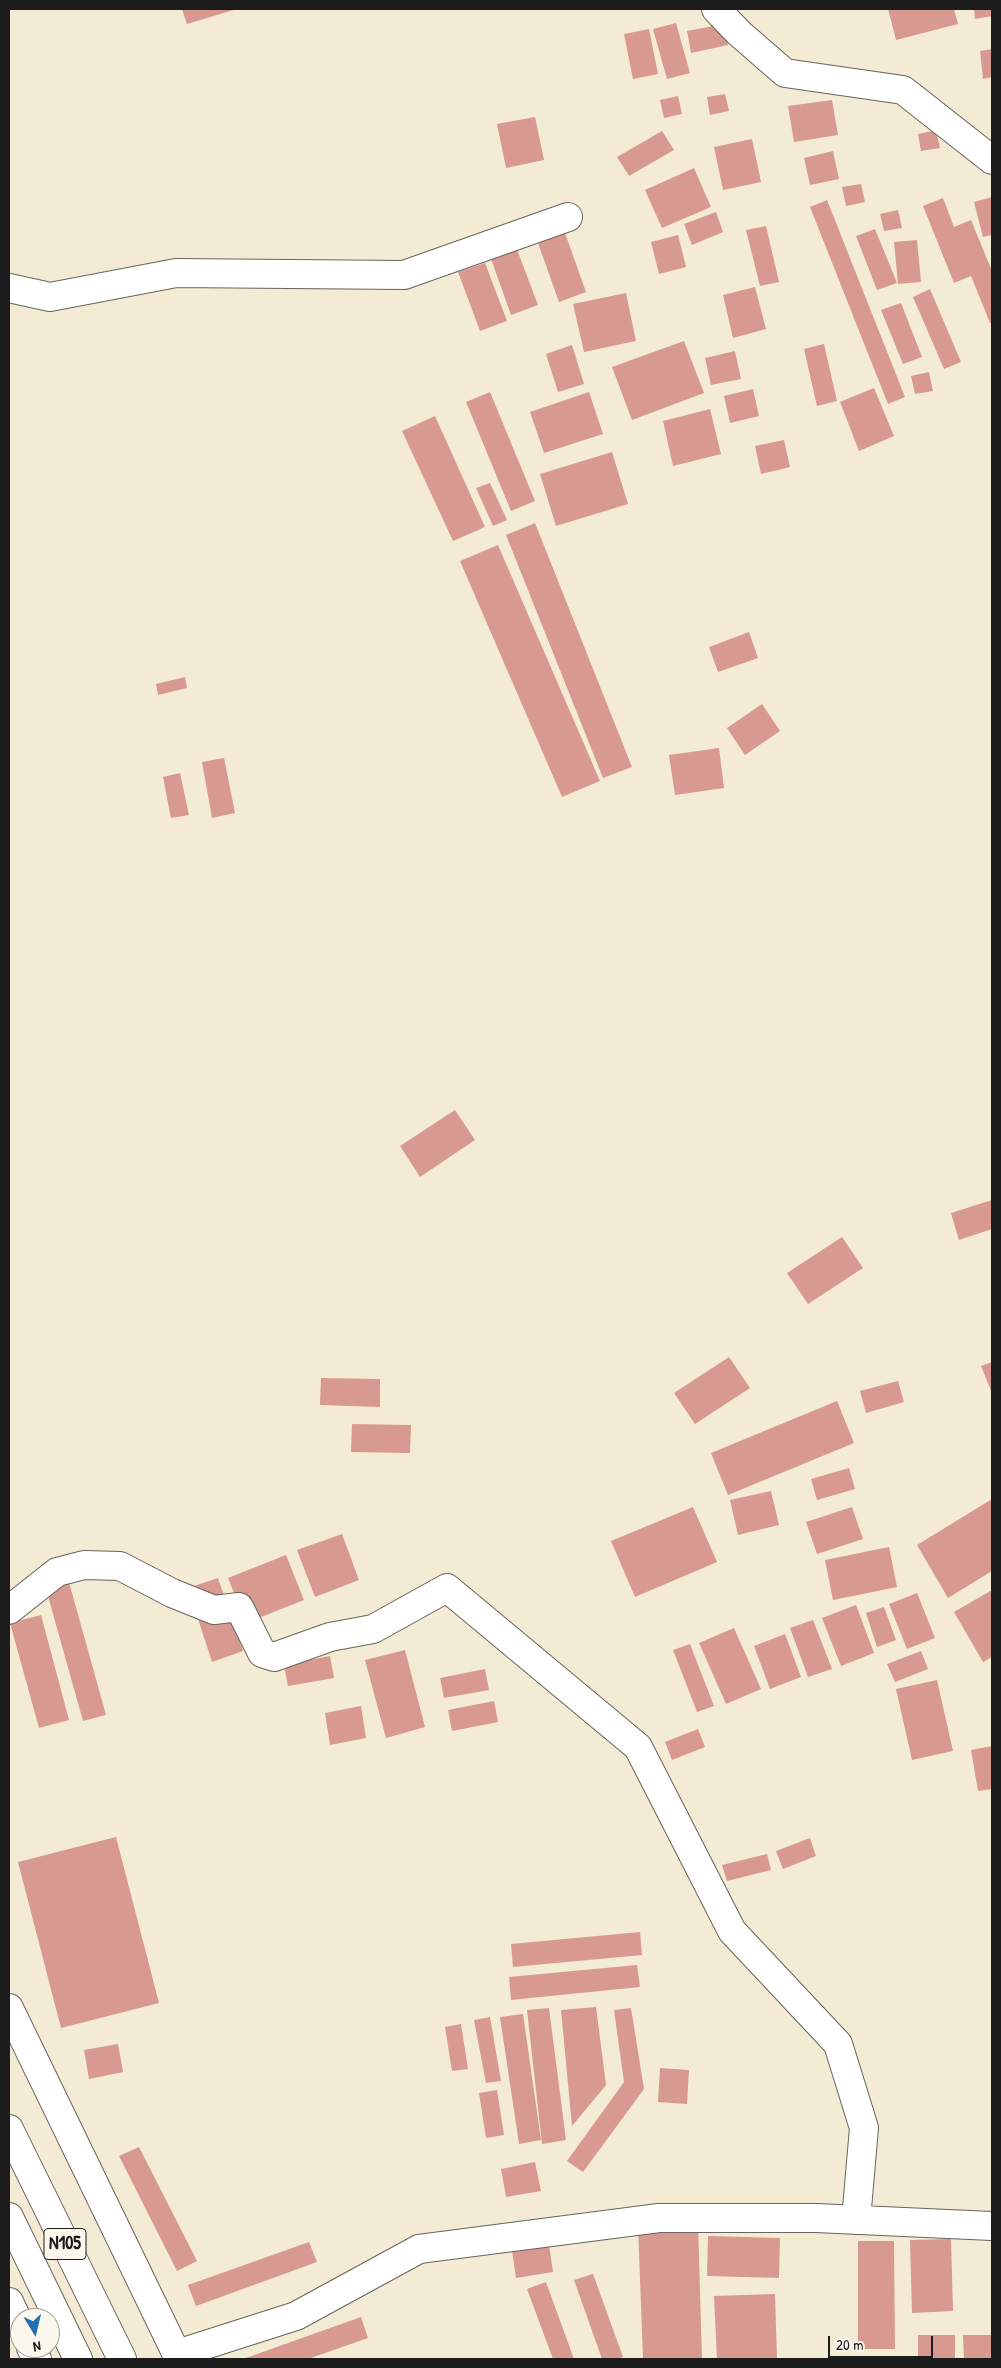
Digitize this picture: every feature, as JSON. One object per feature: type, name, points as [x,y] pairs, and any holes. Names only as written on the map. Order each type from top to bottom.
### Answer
[{"type":"main road","points":[[716,9],[785,73],[903,90],[992,160]]},
{"type":"main road","points":[[9,288],[50,297],[176,273],[404,274],[568,217]]},
{"type":"main road","points":[[9,1610],[57,1572],[84,1565],[120,1566],[172,1593],[214,1610],[239,1607],[262,1653],[274,1657],[330,1637],[373,1629],[447,1588],[638,1746],[732,1931],[838,2044],[864,2128],[856,2220]]},
{"type":"main road","points":[[9,2008],[178,2357],[296,2316],[419,2249],[659,2218],[816,2218],[992,2226]]},
{"type":"main road","name":"N105","points":[[9,2129],[122,2359]]},
{"type":"main road","name":"N105","points":[[9,2218],[78,2359]]},
{"type":"building","points":[[182,9],[237,9],[187,24]]},
{"type":"building","points":[[888,9],[954,9],[958,24],[896,40]]},
{"type":"building","points":[[974,9],[992,9],[992,16],[975,19]]},
{"type":"building","points":[[676,23],[690,73],[667,79],[653,29]]},
{"type":"building","points":[[724,24],[728,45],[691,53],[687,31]]},
{"type":"building","points":[[649,29],[658,74],[633,79],[624,34]]},
{"type":"building","points":[[992,49],[992,77],[983,79],[980,51]]},
{"type":"building","points":[[725,94],[729,111],[710,115],[707,97]]},
{"type":"building","points":[[678,96],[682,114],[664,118],[660,100]]},
{"type":"building","points":[[832,100],[838,135],[794,142],[788,106]]},
{"type":"building","points":[[535,117],[544,160],[506,168],[497,124]]},
{"type":"building","points":[[936,130],[940,148],[921,151],[918,134]]},
{"type":"building","points":[[662,131],[674,150],[629,176],[617,157]]},
{"type":"building","points":[[752,139],[761,182],[723,190],[714,147]]},
{"type":"building","points":[[833,151],[839,179],[810,185],[804,158]]},
{"type":"building","points":[[694,168],[711,207],[662,228],[645,190]]},
{"type":"building","points":[[861,184],[865,202],[846,206],[842,187]]},
{"type":"building","points":[[992,197],[992,235],[983,237],[974,202]]},
{"type":"building","points":[[943,198],[954,227],[971,220],[992,271],[992,323],[990,323],[971,276],[954,283],[923,206]]},
{"type":"building","points":[[827,200],[905,397],[888,404],[810,207]]},
{"type":"building","points":[[898,210],[902,228],[884,231],[880,214]]},
{"type":"building","points":[[716,212],[723,232],[692,245],[684,224]]},
{"type":"building","points":[[766,226],[779,282],[760,286],[746,230]]},
{"type":"building","points":[[875,229],[897,283],[877,290],[856,236]]},
{"type":"building","points":[[565,233],[586,292],[559,302],[538,243]]},
{"type":"building","points":[[678,235],[686,267],[659,274],[651,242]]},
{"type":"building","points":[[917,240],[921,282],[898,284],[894,242]]},
{"type":"building","points":[[516,247],[538,305],[511,315],[490,256]]},
{"type":"building","points":[[485,263],[507,321],[480,331],[458,272]]},
{"type":"building","points":[[755,287],[766,329],[733,338],[723,295]]},
{"type":"building","points":[[930,289],[961,362],[944,369],[913,297]]},
{"type":"building","points":[[626,293],[636,341],[584,352],[573,304]]},
{"type":"building","points":[[901,303],[922,357],[903,364],[881,310]]},
{"type":"building","points":[[684,341],[704,393],[632,420],[612,367]]},
{"type":"building","points":[[824,344],[837,401],[817,406],[804,349]]},
{"type":"building","points":[[572,345],[584,384],[558,392],[546,354]]},
{"type":"building","points":[[735,351],[741,379],[711,385],[705,358]]},
{"type":"building","points":[[929,372],[933,391],[915,394],[911,376]]},
{"type":"building","points":[[874,388],[894,436],[859,451],[840,402]]},
{"type":"building","points":[[753,389],[759,416],[730,423],[724,396]]},
{"type":"building","points":[[490,392],[535,501],[511,511],[466,402]]},
{"type":"building","points":[[589,392],[603,434],[544,453],[530,412]]},
{"type":"building","points":[[710,409],[721,454],[673,466],[663,421]]},
{"type":"building","points":[[435,416],[485,527],[453,541],[402,431]]},
{"type":"building","points":[[784,440],[790,467],[761,474],[755,446]]},
{"type":"building","points":[[612,452],[628,504],[556,526],[540,474]]},
{"type":"building","points":[[490,483],[507,520],[493,526],[476,488]]},
{"type":"building","points":[[535,523],[632,767],[603,778],[506,535]]},
{"type":"building","points":[[498,545],[600,781],[562,797],[460,561]]},
{"type":"building","points":[[749,632],[758,658],[718,672],[709,647]]},
{"type":"building","points":[[185,677],[187,688],[158,695],[156,684]]},
{"type":"building","points":[[762,704],[780,731],[745,755],[727,728]]},
{"type":"building","points":[[719,748],[724,788],[675,795],[669,755]]},
{"type":"building","points":[[224,758],[235,813],[212,818],[202,762]]},
{"type":"building","points":[[180,773],[189,815],[171,818],[163,777]]},
{"type":"building","points":[[455,1110],[475,1140],[420,1177],[400,1146]]},
{"type":"building","points":[[992,1200],[992,1229],[959,1240],[951,1213]]},
{"type":"building","points":[[842,1237],[863,1268],[808,1304],[787,1273]]},
{"type":"building","points":[[729,1357],[750,1388],[695,1424],[674,1393]]},
{"type":"building","points":[[992,1362],[992,1393],[981,1366]]},
{"type":"building","points":[[321,1378],[380,1379],[380,1407],[320,1405]]},
{"type":"building","points":[[898,1381],[904,1402],[866,1413],[860,1391]]},
{"type":"building","points":[[837,1401],[854,1443],[728,1495],[711,1453]]},
{"type":"building","points":[[352,1424],[411,1425],[410,1453],[351,1452]]},
{"type":"building","points":[[849,1468],[855,1489],[817,1500],[811,1479]]},
{"type":"building","points":[[771,1491],[779,1525],[738,1535],[730,1500]]},
{"type":"building","points":[[992,1499],[992,1571],[948,1598],[917,1545]]},
{"type":"building","points":[[693,1507],[717,1562],[635,1597],[611,1541]]},
{"type":"building","points":[[852,1507],[863,1539],[817,1554],[806,1522]]},
{"type":"building","points":[[342,1534],[359,1580],[315,1597],[297,1550]]},
{"type":"building","points":[[889,1547],[897,1587],[833,1600],[825,1560]]},
{"type":"building","points":[[286,1555],[304,1600],[246,1623],[228,1578]]},
{"type":"building","points":[[218,1578],[243,1651],[212,1662],[188,1588]]},
{"type":"building","points":[[69,1582],[106,1715],[83,1721],[46,1589]]},
{"type":"building","points":[[992,1590],[992,1657],[983,1662],[954,1612]]},
{"type":"building","points":[[917,1593],[935,1638],[907,1649],[889,1604]]},
{"type":"building","points":[[856,1605],[874,1653],[841,1666],[822,1618]]},
{"type":"building","points":[[884,1607],[896,1640],[877,1647],[866,1613]]},
{"type":"building","points":[[41,1615],[69,1720],[39,1728],[10,1623]]},
{"type":"building","points":[[813,1620],[832,1669],[808,1677],[790,1628]]},
{"type":"building","points":[[734,1628],[761,1689],[726,1704],[699,1643]]},
{"type":"building","points":[[785,1634],[801,1677],[770,1689],[754,1646]]},
{"type":"building","points":[[690,1644],[714,1706],[697,1712],[673,1650]]},
{"type":"building","points":[[405,1650],[425,1727],[386,1738],[365,1660]]},
{"type":"building","points":[[921,1651],[928,1669],[895,1682],[887,1664]]},
{"type":"building","points":[[330,1656],[334,1678],[288,1686],[284,1665]]},
{"type":"building","points":[[485,1669],[489,1690],[444,1698],[440,1678]]},
{"type":"building","points":[[937,1680],[953,1751],[912,1760],[896,1689]]},
{"type":"building","points":[[494,1701],[498,1722],[452,1731],[448,1710]]},
{"type":"building","points":[[361,1706],[366,1738],[330,1745],[325,1713]]},
{"type":"building","points":[[698,1729],[705,1747],[672,1760],[665,1742]]},
{"type":"building","points":[[992,1746],[992,1789],[978,1791],[971,1750]]},
{"type":"building","points":[[116,1837],[159,2003],[61,2028],[18,1862]]},
{"type":"building","points":[[810,1838],[816,1856],[783,1869],[776,1851]]},
{"type":"building","points":[[767,1854],[771,1870],[727,1881],[722,1865]]},
{"type":"building","points":[[640,1932],[642,1955],[513,1967],[511,1944]]},
{"type":"building","points":[[637,1965],[640,1987],[511,2000],[509,1977]]},
{"type":"building","points":[[596,2007],[606,2085],[572,2126],[561,2010]]},
{"type":"building","points":[[549,2008],[566,2140],[542,2144],[527,2010]]},
{"type":"building","points":[[631,2008],[644,2089],[583,2172],[567,2161],[624,2082],[614,2010]]},
{"type":"building","points":[[523,2014],[541,2140],[519,2144],[500,2017]]},
{"type":"building","points":[[490,2017],[501,2081],[486,2083],[474,2020]]},
{"type":"building","points":[[461,2024],[468,2069],[452,2071],[445,2027]]},
{"type":"building","points":[[118,2044],[123,2072],[89,2079],[84,2050]]},
{"type":"building","points":[[660,2068],[689,2070],[687,2104],[658,2102]]},
{"type":"building","points":[[497,2090],[504,2135],[486,2138],[479,2093]]},
{"type":"building","points":[[139,2147],[197,2261],[177,2271],[119,2156]]},
{"type":"building","points":[[535,2162],[541,2191],[506,2197],[501,2169]]},
{"type":"building","points":[[698,2224],[702,2359],[643,2359],[638,2225]]},
{"type":"building","points":[[708,2236],[780,2238],[779,2278],[707,2276]]},
{"type":"building","points":[[548,2238],[553,2272],[516,2278],[511,2244]]},
{"type":"building","points":[[951,2239],[953,2311],[912,2313],[910,2240]]},
{"type":"building","points":[[858,2241],[894,2241],[895,2349],[858,2349]]},
{"type":"building","points":[[309,2242],[317,2262],[196,2306],[188,2285]]},
{"type":"building","points":[[593,2274],[623,2357],[618,2359],[602,2359],[574,2280]]},
{"type":"building","points":[[546,2282],[574,2359],[553,2359],[527,2289]]},
{"type":"building","points":[[775,2294],[777,2359],[717,2359],[714,2296]]},
{"type":"building","points":[[361,2317],[368,2338],[308,2359],[243,2359]]},
{"type":"building","points":[[918,2335],[955,2335],[955,2359],[918,2359]]},
{"type":"building","points":[[963,2335],[992,2335],[992,2359],[964,2359]]}]
